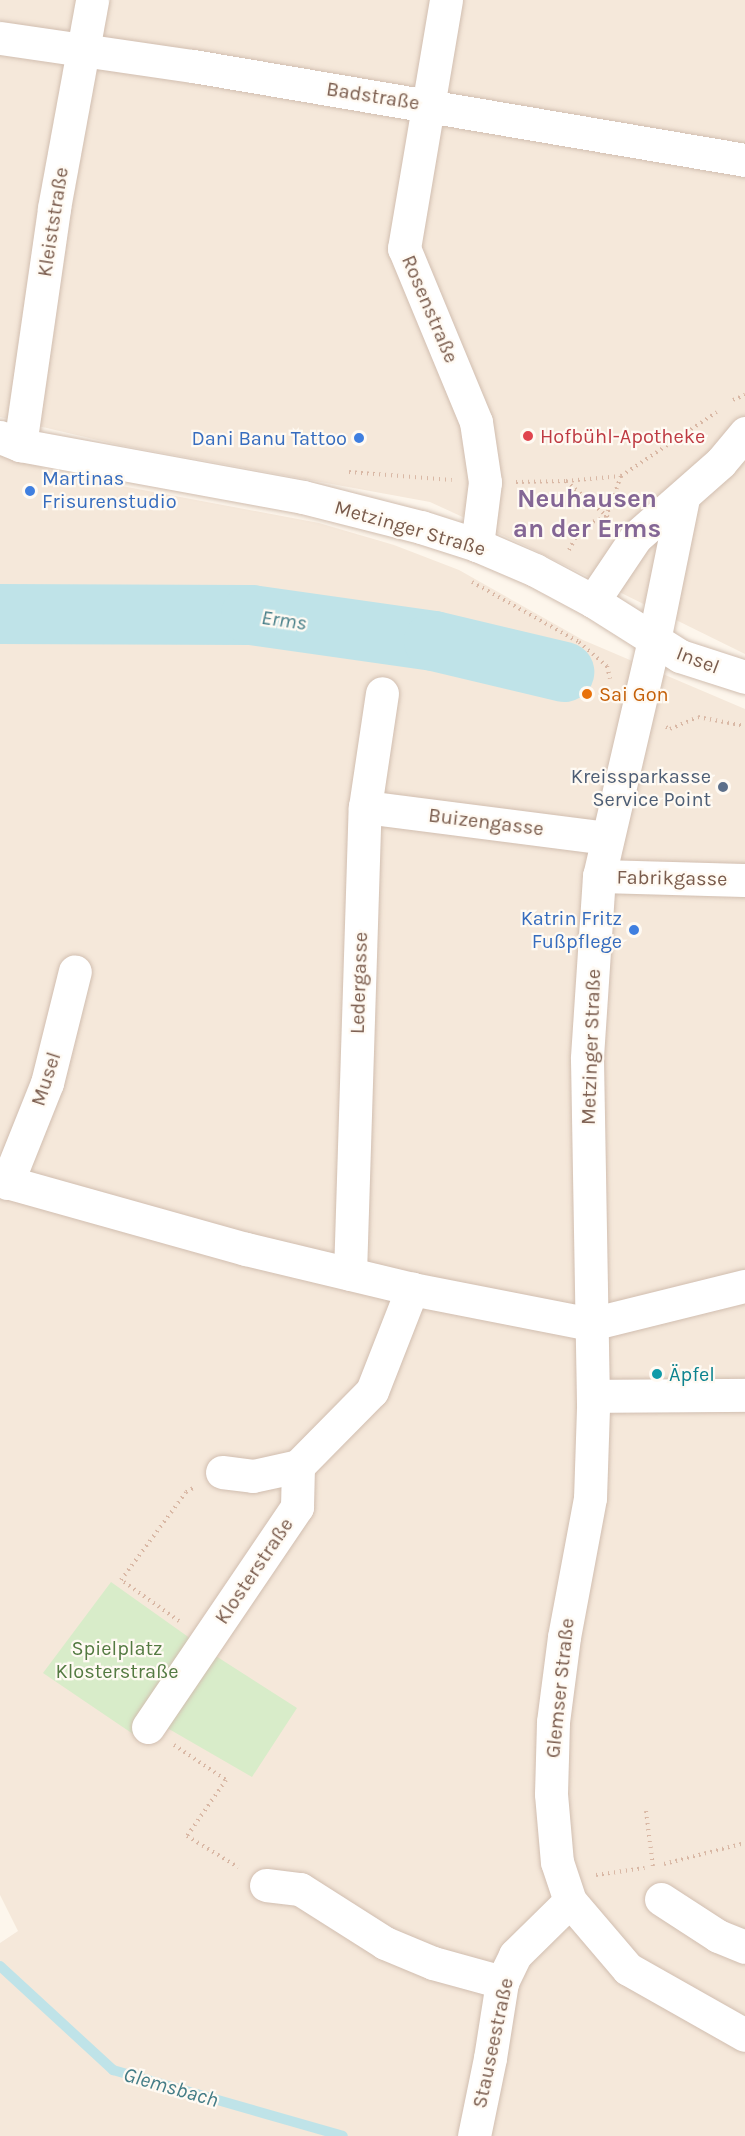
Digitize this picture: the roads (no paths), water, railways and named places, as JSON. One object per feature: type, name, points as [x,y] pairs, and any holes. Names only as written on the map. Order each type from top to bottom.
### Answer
[{"type":"street","name":"Kleiststraße","points":[[10,441],[92,0]]},
{"type":"street","name":"Rosenstraße","points":[[446,0],[404,249],[476,422],[485,482],[477,545]]},
{"type":"street","name":"Badstraße","points":[[0,38],[193,66],[745,160]]},
{"type":"street","points":[[593,601],[636,537],[682,498],[733,464],[745,433]]},
{"type":"street","name":"Metzinger Straße","points":[[10,441],[303,497],[421,527],[477,545],[553,580],[593,601],[654,640],[635,712],[599,876],[587,1059],[591,1324]]},
{"type":"street","points":[[654,640],[682,498]]},
{"type":"street","name":"Insel","points":[[654,640],[680,656],[745,677]]},
{"type":"street","name":"Ledergasse","points":[[350,1274],[364,807],[382,693]]},
{"type":"street","name":"Buizengasse","points":[[364,807],[607,838]]},
{"type":"street","name":"Fabrikgasse","points":[[599,876],[745,880]]},
{"type":"street","name":"Musel","points":[[4,1181],[47,1083],[75,971]]},
{"type":"street","points":[[4,1181],[246,1249],[412,1289],[591,1324],[745,1286]]},
{"type":"street","points":[[222,1472],[253,1476],[298,1466],[372,1391],[412,1289]]},
{"type":"street","name":"Glemser Straße","points":[[591,1324],[593,1396],[590,1498],[564,1637],[553,1722],[553,1816],[557,1862],[570,1901],[628,1969],[745,2035]]},
{"type":"street","points":[[593,1396],[745,1395]]},
{"type":"street","name":"Klosterstraße","points":[[148,1727],[297,1507],[298,1466]]},
{"type":"street","points":[[266,1885],[300,1889],[386,1943],[433,1963],[502,1982]]},
{"type":"street","points":[[661,1899],[717,1936],[745,1947]]},
{"type":"street","name":"Stauseestraße","points":[[474,2136],[502,1982],[515,1955],[570,1901]]},
{"type":"waterway","name":"Erms","points":[[0,614],[251,615],[434,641],[564,672]]},
{"type":"waterway","name":"Glemsbach","points":[[0,1966],[113,2070],[343,2136]]},
{"type":"place","name":"Hofbühl-Apotheke","points":[[528,436]]},
{"type":"place","name":"Dani Banu Tattoo","points":[[359,438]]},
{"type":"place","name":"Martinas Frisurenstudio","points":[[30,491]]},
{"type":"place","name":"Sai Gon","points":[[587,694]]},
{"type":"place","name":"Kreissparkasse Service Point","points":[[723,787]]},
{"type":"place","name":"Katrin Fritz Fußpflege","points":[[634,930]]},
{"type":"place","name":"Äpfel","points":[[657,1374]]},
{"type":"district","name":"Neuhausen an der Erms","points":[[587,514]]},
{"type":"park label","name":"Spielplatz Klosterstraße","points":[[117,1660]]}]
